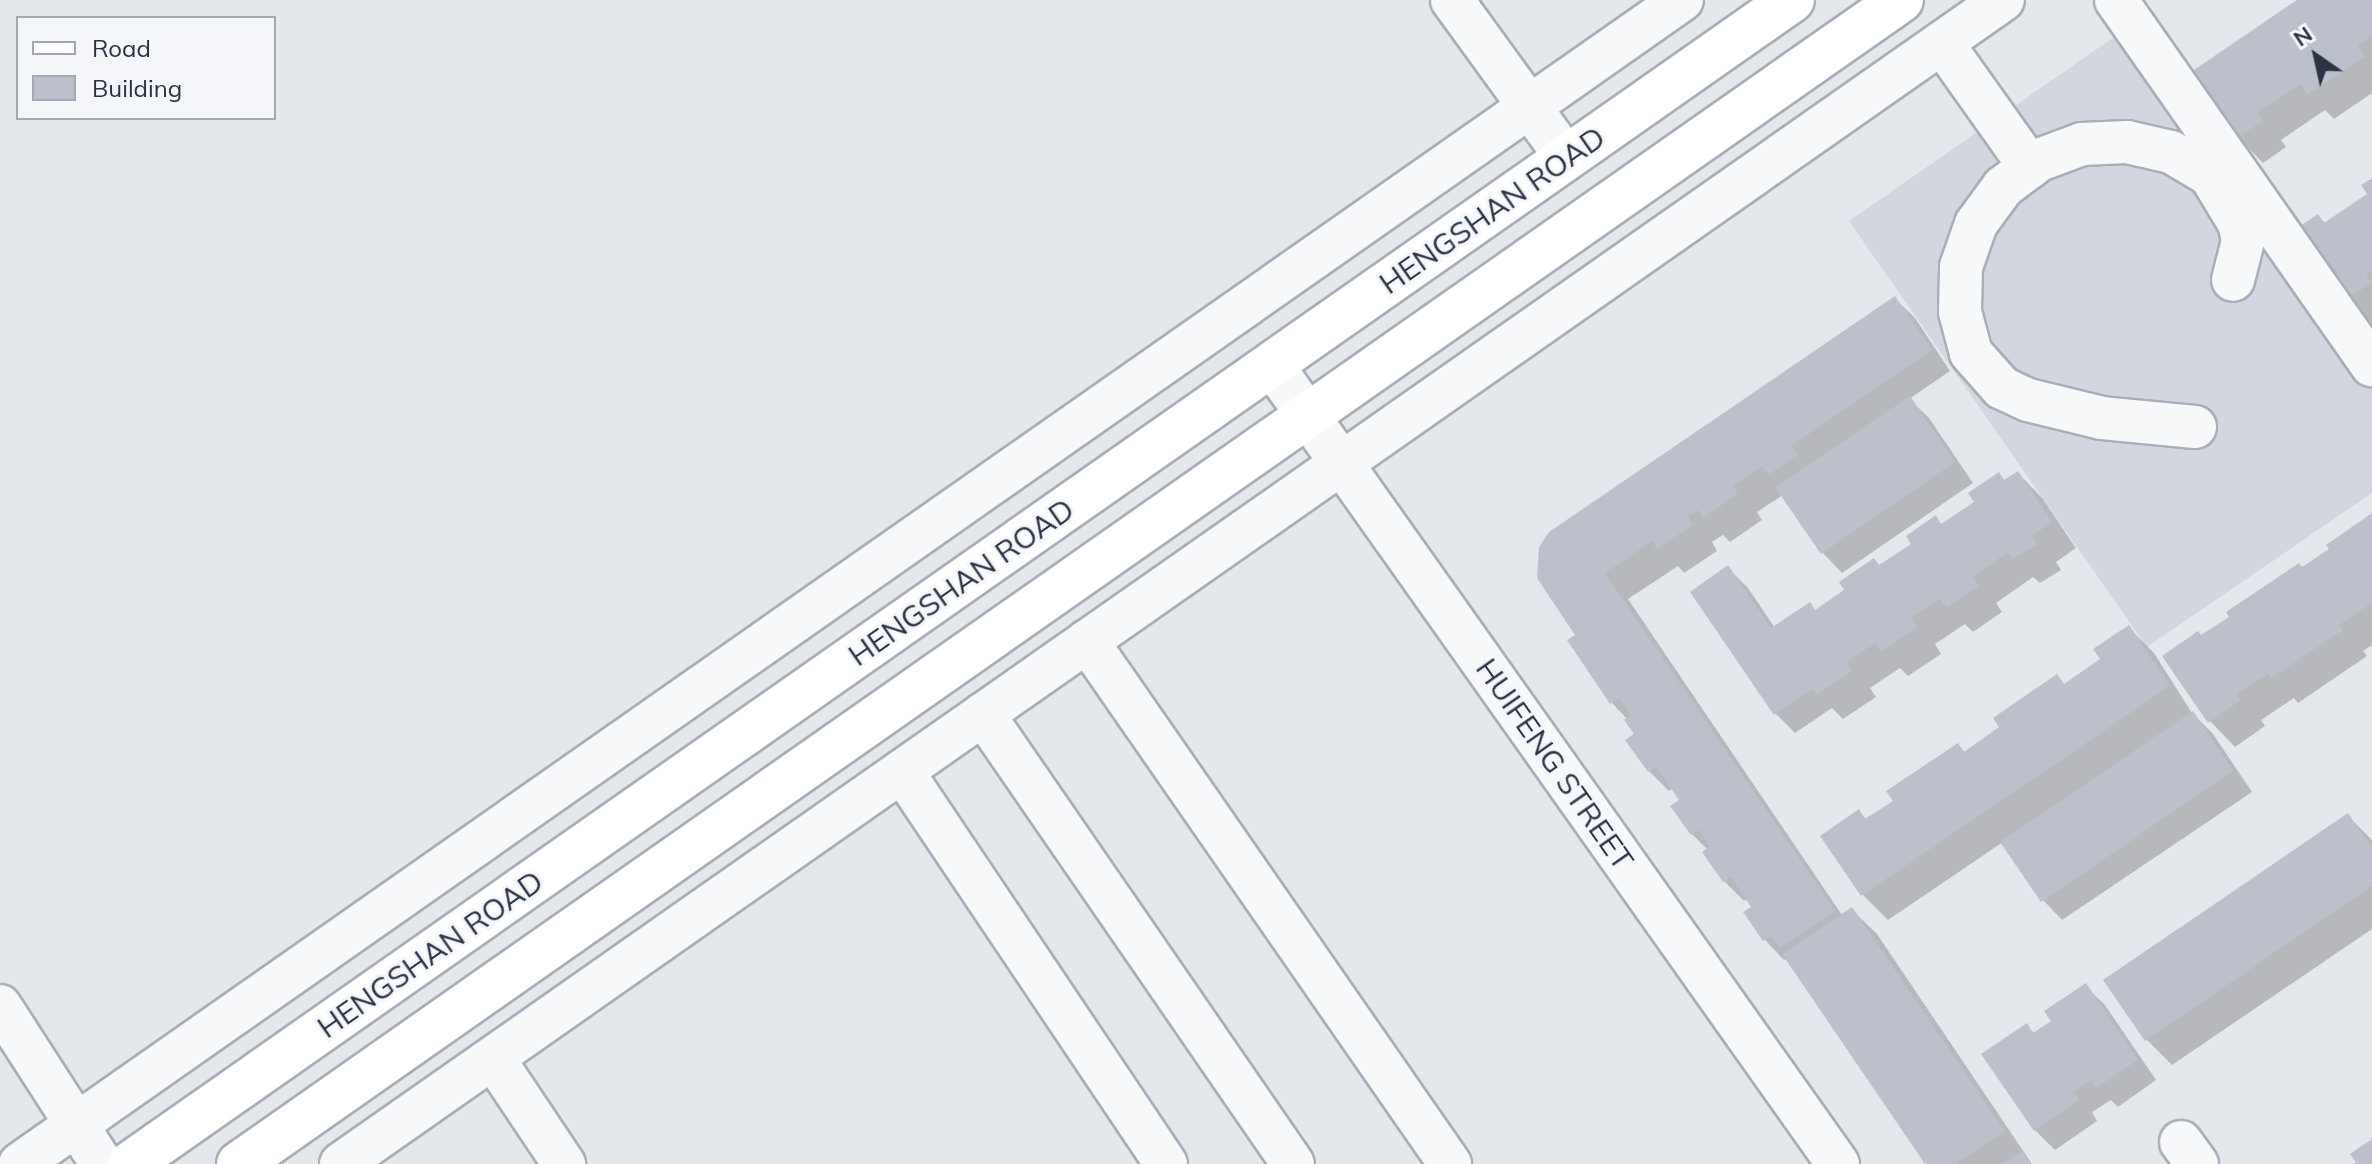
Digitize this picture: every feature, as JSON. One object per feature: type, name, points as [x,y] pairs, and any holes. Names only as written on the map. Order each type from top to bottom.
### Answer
[{"type":"main road","name":"HENGSHAN ROAD","points":[[130,1164],[1792,0]]},
{"type":"main road","name":"HENGSHAN ROAD","points":[[239,1164],[1901,0]]},
{"type":"street","points":[[1452,0],[1567,158]]},
{"type":"street","points":[[20,1164],[1682,0]]},
{"type":"street","points":[[341,1164],[2003,0]]},
{"type":"street","points":[[2116,0],[2357,313],[2372,365]]},
{"type":"street","points":[[1942,43],[2030,167]]},
{"type":"street","points":[[2195,427],[2102,418],[2028,400],[2002,388],[1971,353],[1960,312],[1961,267],[1976,224],[2003,187],[2039,160],[2082,144],[2127,142],[2171,152],[2210,175],[2239,223],[2243,241],[2233,280]]},
{"type":"street","name":"HUIFENG STREET","points":[[1272,365],[1838,1164]]},
{"type":"street","points":[[1087,641],[1450,1164]]},
{"type":"street","points":[[983,714],[1293,1164]]},
{"type":"street","points":[[902,771],[1166,1164]]},
{"type":"street","points":[[0,1006],[102,1164]]},
{"type":"street","points":[[493,1058],[564,1164]]},
{"type":"shaded area","points":[[2123,31],[2372,386],[2372,493],[2147,647],[1849,221]]},
{"type":"building","points":[[2297,0],[2372,0],[2372,36],[2358,46],[2365,56],[2307,95],[2301,84],[2257,113],[2263,121],[2236,139],[2191,72]]},
{"type":"building","points":[[2372,178],[2372,271],[2366,276],[2371,283],[2344,301],[2296,229],[2318,214],[2324,223],[2367,194],[2361,185]]},
{"type":"building","points":[[1895,296],[1932,350],[1791,446],[1798,455],[1768,475],[1762,466],[1733,486],[1738,494],[1703,518],[1698,510],[1688,516],[1693,525],[1657,549],[1652,541],[1605,573],[1835,911],[1780,948],[1771,936],[1763,941],[1743,912],[1751,907],[1731,877],[1723,882],[1702,852],[1710,846],[1699,830],[1691,835],[1670,806],[1679,800],[1656,767],[1648,772],[1625,740],[1634,734],[1624,720],[1631,715],[1619,698],[1610,704],[1567,640],[1575,635],[1537,578],[1539,547],[1549,532]]},
{"type":"building","points":[[1910,396],[1955,462],[1821,554],[1775,487]]},
{"type":"building","points":[[2018,471],[2052,522],[2032,536],[2037,544],[2013,559],[2008,552],[1973,577],[1979,586],[1946,608],[1940,599],[1911,618],[1917,627],[1881,652],[1875,643],[1847,662],[1852,671],[1817,695],[1812,689],[1774,715],[1690,592],[1728,565],[1771,628],[1810,602],[1815,610],[1844,590],[1839,582],[1874,558],[1879,565],[1911,544],[1906,536],[1936,515],[1941,524],[1974,502],[1968,493],[1999,472],[2004,480]]},
{"type":"building","points":[[2372,513],[2372,603],[2339,625],[2343,630],[2271,678],[2268,674],[2237,694],[2241,700],[2208,723],[2162,656],[2198,631],[2201,635],[2229,617],[2226,612],[2299,563],[2302,567],[2329,549],[2326,545]]},
{"type":"building","points":[[2129,625],[2170,686],[1861,896],[1820,836],[1859,809],[1865,819],[1893,801],[1886,791],[1958,743],[1964,752],[1999,727],[1993,718],[2057,674],[2064,684],[2100,659],[2093,649]]},
{"type":"building","points":[[2193,711],[2233,771],[2041,902],[2000,842]]},
{"type":"building","points":[[2348,813],[2372,849],[2372,886],[2145,1041],[2103,980]]},
{"type":"building","points":[[1852,907],[2005,1131],[1956,1164],[1925,1164],[1782,954]]},
{"type":"building","points":[[2086,983],[2138,1060],[2096,1088],[2091,1080],[2074,1092],[2079,1100],[2034,1131],[1981,1054],[2027,1023],[2033,1033],[2051,1021],[2044,1011]]},
{"type":"building","points":[[2372,1139],[2372,1164],[2353,1164],[2356,1162],[2350,1154]]},
{"type":"building","points":[[2022,1151],[2031,1164],[2002,1164]]}]
